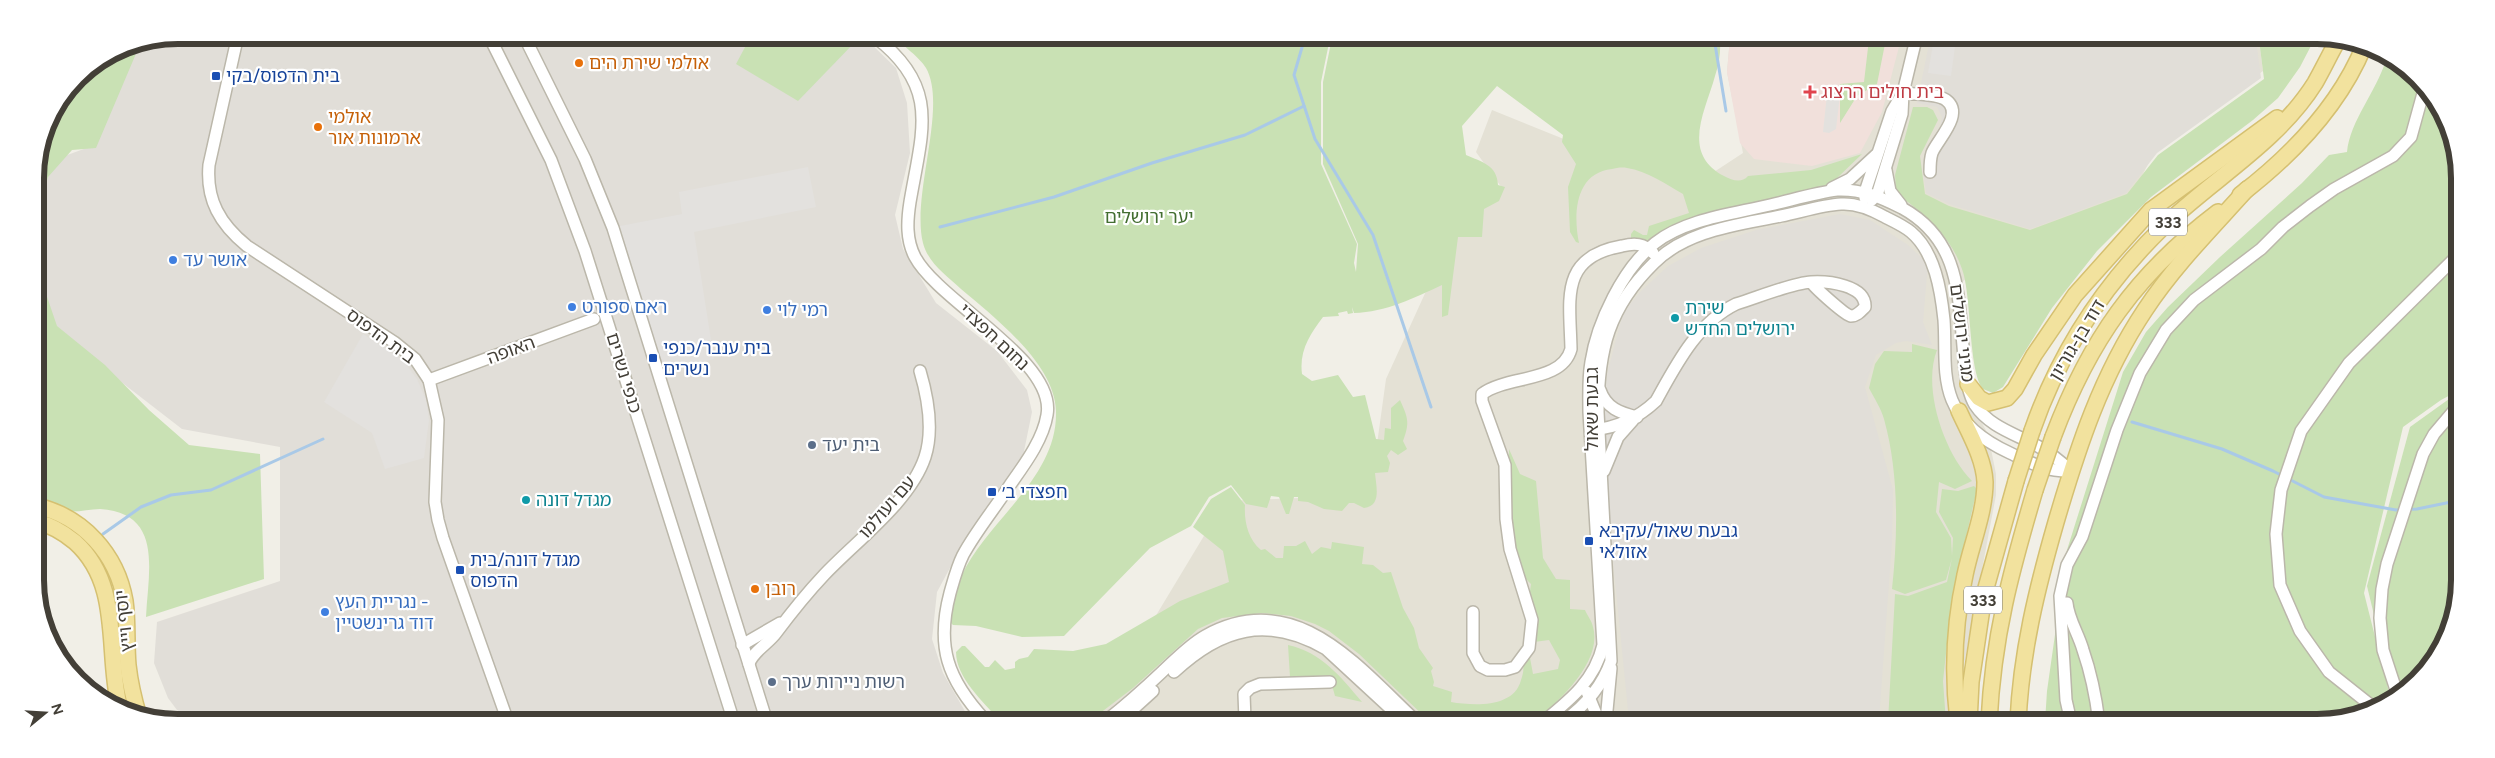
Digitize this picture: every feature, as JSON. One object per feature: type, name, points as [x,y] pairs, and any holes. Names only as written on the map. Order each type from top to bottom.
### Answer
[{"type":"main road","name":"דוד בן-גוריון","points":[[1969,714],[1971,682],[1984,595],[2032,431],[2060,364],[2085,322],[2121,274],[2164,226],[2241,161],[2299,104],[2314,84],[2335,45]]},
{"type":"main road","name":"דוד בן-גוריון","points":[[1989,714],[1999,622],[2035,490],[2053,437],[2079,374],[2092,349],[2140,283],[2183,238],[2247,189],[2293,148],[2320,120],[2350,77],[2361,52]]},
{"type":"main road","points":[[1968,384],[1979,398],[1988,403],[2007,398],[2021,381],[2034,355],[2075,294],[2151,210],[2255,132],[2299,104]]},
{"type":"main road","points":[[2019,714],[2029,623],[2071,471],[2095,402],[2112,364],[2132,330],[2168,278],[2247,189]]},
{"type":"main road","points":[[1957,714],[1954,690],[1955,639],[1964,577],[1984,499],[1985,481],[1981,463],[1959,411]]},
{"type":"main road","name":"יוסף וייץ","points":[[44,508],[63,515],[79,525],[105,551],[114,568],[125,602],[128,665],[138,708]]},
{"type":"main road","name":"יוסף וייץ","points":[[44,525],[70,538],[87,554],[100,575],[109,604],[112,666],[118,700]]},
{"type":"street","name":"בית הדפוס","points":[[236,44],[209,165],[209,194],[217,213],[232,234],[246,246],[394,342],[416,359],[429,380],[438,420],[436,502],[442,538],[506,714]]},
{"type":"street","name":"כנפי נשרים","points":[[494,44],[551,160],[581,238],[731,714]]},
{"type":"street","name":"כנפי נשרים","points":[[528,44],[585,159],[613,228],[764,714]]},
{"type":"street","name":"נחום חפצדי","points":[[886,44],[910,70],[923,110],[922,128],[908,217],[909,244],[914,256],[937,285],[998,335],[1016,354],[1043,388],[1048,404],[1047,415],[1041,434],[1027,459],[964,554],[956,571],[945,613],[943,642],[951,668],[965,695],[980,714]]},
{"type":"street","points":[[1866,207],[1877,195],[1902,114],[1903,93],[1915,44]]},
{"type":"street","points":[[1866,207],[1865,192],[1892,112],[1903,93]]},
{"type":"street","points":[[1903,93],[1936,97],[1946,100],[1950,106],[1950,125],[1933,151],[1930,172]]},
{"type":"street","points":[[2069,714],[2066,700],[2060,596],[2067,565],[2082,537],[2117,430],[2140,373],[2166,330],[2194,300],[2261,249],[2283,227],[2310,206],[2334,189],[2393,156],[2411,137],[2423,96]]},
{"type":"street","points":[[1819,194],[1850,179],[1878,154]]},
{"type":"street","points":[[1886,166],[1890,191],[1895,199],[1910,213]]},
{"type":"street","name":"גבעת שאול","points":[[1593,695],[1606,676],[1611,661],[1602,477],[1589,377],[1601,326],[1608,308],[1627,275],[1649,248],[1671,234],[1698,223],[1819,194],[1849,190],[1877,195]]},
{"type":"street","name":"מגיני ירושלים","points":[[1877,195],[1910,213],[1932,230],[1946,252],[1954,270],[1971,398],[1984,416],[2000,428],[2057,458],[2071,471]]},
{"type":"street","name":"גבעת שאול","points":[[1552,714],[1584,686],[1598,662],[1603,645],[1595,430],[1600,362],[1609,330],[1626,296],[1658,258],[1694,238],[1720,229],[1842,204],[1866,207]]},
{"type":"street","name":"מגיני ירושלים","points":[[1866,207],[1911,232],[1921,243],[1931,261],[1938,281],[1944,319],[1949,388],[1959,411],[1984,439],[2005,451],[2041,468],[2071,471]]},
{"type":"street","points":[[1473,612],[1472,653],[1480,666],[1488,670],[1506,670],[1515,667],[1529,648],[1532,620],[1510,549],[1506,519],[1505,465],[1482,401],[1482,394],[1496,387],[1554,370],[1568,358],[1571,349],[1570,291],[1576,269],[1586,260],[1598,252],[1636,243],[1649,248],[1658,258]]},
{"type":"street","points":[[2369,703],[2329,672],[2300,631],[2280,585],[2276,534],[2281,490],[2301,432],[2349,363],[2451,262]]},
{"type":"street","points":[[1602,477],[1618,437],[1636,417],[1656,401],[1692,341],[1727,308],[1810,282]]},
{"type":"street","name":"האופה","points":[[429,380],[594,319]]},
{"type":"street","name":"עם ועולמו","points":[[749,664],[751,659],[773,638],[785,619],[824,575],[901,497],[915,477],[929,443],[930,421],[926,390],[920,371]]},
{"type":"street","points":[[1598,385],[1602,397],[1613,409],[1636,417]]},
{"type":"street","points":[[2396,689],[2383,650],[2380,618],[2382,589],[2387,564],[2423,454],[2434,434],[2451,414]]},
{"type":"street","points":[[1595,430],[1615,426],[1636,417]]},
{"type":"street","points":[[2068,603],[2068,612],[2075,625],[2092,678],[2097,714]]},
{"type":"street","name":"עם ועולמו","points":[[742,645],[761,636],[785,619]]},
{"type":"street","points":[[1114,714],[1204,636],[1242,623],[1268,621],[1299,627],[1327,640],[1408,714]]},
{"type":"street","points":[[1128,714],[1179,667],[1207,645],[1230,634],[1267,630],[1299,636],[1326,649],[1396,714]]},
{"type":"street","points":[[1607,714],[1610,698],[1611,661]]},
{"type":"street","points":[[1245,714],[1244,694],[1250,688],[1260,684],[1330,682]]},
{"type":"street","points":[[1584,686],[1604,707],[1605,714]]},
{"type":"street","points":[[1572,714],[1593,695]]},
{"type":"street","points":[[1593,695],[1596,714]]},
{"type":"shaded area","points":[[871,44],[896,68],[907,103],[910,153],[895,215],[903,249],[936,303],[997,351],[1027,390],[1032,412],[1022,461],[965,540],[937,592],[932,639],[943,673],[967,714],[180,714],[168,698],[154,663],[157,622],[280,581],[280,447],[182,429],[54,330],[44,298],[44,179],[48,162],[92,146],[119,58],[143,48],[160,45]]},
{"type":"shaded area","points":[[1729,44],[2260,44],[2263,71],[2156,148],[2133,194],[2007,246],[1952,290],[1968,398],[1988,434],[1996,474],[1996,495],[1963,670],[1959,714],[1097,714],[1225,501],[1370,495],[1386,379],[1458,221],[1502,188],[1476,152],[1492,110],[1688,189],[1743,153],[1727,72]]},
{"type":"shaded area","name":"בית חולים הרצוג","points":[[1729,44],[1900,44],[1882,112],[1860,153],[1812,166],[1754,159],[1740,143],[1727,72]]},
{"type":"shaded area","points":[[1929,44],[2257,44],[2261,78],[2157,153],[2126,193],[2030,229],[1949,204],[1926,193],[1924,177],[1926,158],[1938,136],[1942,117],[1937,107],[1917,103]]},
{"type":"shaded area","points":[[1933,44],[1955,44],[1951,76],[1928,73]]},
{"type":"shaded area","points":[[1827,94],[1840,95],[1836,129],[1829,133],[1823,132]]},
{"type":"shaded area","points":[[808,167],[816,207],[694,232],[714,359],[663,374],[620,226],[682,214],[679,192]]},
{"type":"shaded area","points":[[1840,214],[1870,220],[1908,245],[1928,264],[1923,322],[1932,345],[1906,341],[1896,343],[1876,355],[1865,387],[1893,490],[1892,542],[1879,714],[1628,714],[1610,531],[1603,414],[1607,374],[1623,313],[1641,291],[1668,266],[1701,248],[1756,230]]},
{"type":"shaded area","points":[[363,334],[403,360],[417,379],[426,400],[429,420],[424,458],[385,469],[372,433],[324,402]]},
{"type":"green space","points":[[747,44],[853,44],[798,101],[736,64]]},
{"type":"green space","name":"יער ירושלים","points":[[902,44],[1329,44],[1321,82],[1321,164],[1357,244],[1354,263],[1356,272],[1358,244],[1323,164],[1323,82],[1331,44],[1720,44],[1718,67],[1702,117],[1699,143],[1703,155],[1711,166],[1724,176],[1739,181],[1748,176],[1811,170],[1862,154],[1834,181],[1818,189],[1652,240],[1631,241],[1631,234],[1634,230],[1647,235],[1649,226],[1689,213],[1683,194],[1642,172],[1619,168],[1600,172],[1590,178],[1579,197],[1576,220],[1579,243],[1576,242],[1570,232],[1568,187],[1576,164],[1562,142],[1563,135],[1497,86],[1462,126],[1466,155],[1488,165],[1495,173],[1498,185],[1505,187],[1499,201],[1484,209],[1482,237],[1458,237],[1448,315],[1442,317],[1442,285],[1389,307],[1354,313],[1352,307],[1353,313],[1348,314],[1347,311],[1338,313],[1339,316],[1323,317],[1306,343],[1302,358],[1302,374],[1312,381],[1338,375],[1353,397],[1365,395],[1376,439],[1384,440],[1385,428],[1391,429],[1391,408],[1400,400],[1405,411],[1407,429],[1403,441],[1407,449],[1398,455],[1391,450],[1387,456],[1390,463],[1388,472],[1375,473],[1377,495],[1373,504],[1364,508],[1354,503],[1349,503],[1342,511],[1324,509],[1308,502],[1298,501],[1298,497],[1294,497],[1289,514],[1286,514],[1279,497],[1271,496],[1267,508],[1246,504],[1231,485],[1209,497],[1191,526],[1150,548],[1064,636],[1022,637],[976,626],[953,625],[950,622],[957,586],[962,575],[988,535],[1034,478],[1046,457],[1054,435],[1056,411],[1053,393],[1045,376],[1021,343],[990,313],[939,269],[925,250],[921,223],[921,201],[932,128],[932,85],[926,68]]},
{"type":"green space","points":[[1868,44],[1885,44],[1877,84],[1857,96],[1840,123],[1840,84],[1864,82]]},
{"type":"green space","points":[[2260,44],[2312,44],[2300,67],[2278,98],[2253,120],[2151,197],[2097,251],[2052,308],[2003,387],[1993,393],[1983,389],[1978,380],[1975,366],[1965,281],[1958,259],[1954,250],[1935,227],[1896,191],[1895,175],[1913,107],[1927,107],[1933,110],[1938,120],[1920,156],[1925,194],[1949,206],[2030,230],[2127,194],[2158,155],[2264,79]]},
{"type":"green space","points":[[136,51],[96,148],[72,150],[48,177],[44,191],[44,169],[48,143],[66,103],[89,77],[103,66]]},
{"type":"green space","points":[[2385,63],[2392,66],[2418,89],[2429,103],[2444,135],[2451,169],[2451,395],[2403,427],[2364,593],[2389,693],[2352,710],[2326,714],[2046,714],[2047,691],[2067,550],[2123,372],[2146,332],[2168,307],[2302,183],[2329,155],[2347,152],[2353,129]]},
{"type":"green space","points":[[44,288],[57,326],[105,365],[149,410],[189,445],[260,454],[264,579],[146,617],[149,582],[148,548],[143,533],[134,521],[120,513],[100,509],[74,512],[55,508],[44,502]]},
{"type":"green space","points":[[1912,344],[1937,350],[1933,365],[1932,383],[1938,419],[1953,454],[1972,481],[1955,489],[1939,482],[1936,512],[1951,538],[1952,556],[1953,538],[1939,512],[1942,489],[1958,491],[1974,486],[1977,489],[1952,598],[1943,681],[1945,714],[1888,714],[1895,594],[1908,596],[1947,582],[1952,558],[1946,580],[1905,594],[1892,589],[1896,525],[1895,482],[1883,415],[1869,388],[1875,364],[1884,351],[1912,352]]},
{"type":"green space","points":[[2451,398],[2450,598],[2447,615],[2441,631],[2424,662],[2406,681],[2392,692],[2367,586],[2410,427]]},
{"type":"green space","points":[[1509,449],[1520,474],[1536,481],[1543,558],[1556,579],[1570,580],[1570,609],[1585,610],[1592,625],[1594,640],[1591,654],[1585,667],[1566,692],[1543,714],[1422,714],[1359,654],[1329,631],[1291,616],[1262,613],[1222,618],[1198,629],[1133,688],[1099,714],[994,714],[972,689],[957,662],[956,652],[962,646],[965,646],[985,667],[989,667],[995,660],[1005,670],[1015,668],[1015,662],[1028,657],[1034,649],[1073,651],[1106,644],[1180,601],[1229,582],[1223,551],[1193,527],[1211,499],[1231,487],[1245,505],[1246,524],[1253,541],[1261,550],[1265,549],[1276,558],[1283,558],[1284,546],[1296,546],[1305,541],[1312,554],[1321,547],[1331,549],[1332,542],[1364,547],[1362,564],[1373,565],[1383,573],[1391,572],[1403,608],[1414,628],[1419,648],[1433,668],[1431,671],[1434,682],[1433,686],[1452,692],[1451,702],[1471,704],[1492,703],[1510,696],[1517,689],[1523,674],[1523,664],[1530,658],[1533,674],[1558,669],[1560,660],[1549,640],[1534,642],[1529,598],[1531,584],[1520,573],[1509,509]]},
{"type":"green space","points":[[1288,645],[1311,653],[1330,667],[1362,702],[1335,696],[1330,678],[1290,677]]},
{"type":"waterway","points":[[1303,44],[1294,75],[1315,139],[1373,235],[1431,407]]},
{"type":"waterway","points":[[1715,44],[1726,111]]},
{"type":"waterway","points":[[940,227],[1054,197],[1152,163],[1245,135],[1304,106]]},
{"type":"waterway","points":[[2132,422],[2222,449],[2273,471],[2324,497],[2396,510],[2417,509],[2451,502]]},
{"type":"waterway","points":[[103,534],[141,507],[171,495],[211,490],[323,439]]},
{"type":"place","name":"אולמי שירת הים","points":[[579,63]]},
{"type":"place","name":"בית הדפוס/בקי","points":[[216,76]]},
{"type":"place","name":"בית חולים הרצוג","points":[[1810,92]]},
{"type":"place","name":"אולמי ארמונות אור","points":[[318,127]]},
{"type":"place","name":"אושר עד","points":[[173,260]]},
{"type":"place","name":"ראם ספורט","points":[[572,307]]},
{"type":"place","name":"רמי לוי","points":[[767,310]]},
{"type":"place","name":"שירת ירושלים החדש","points":[[1675,318]]},
{"type":"place","name":"בית ענבר/כנפי נשרים","points":[[653,358]]},
{"type":"place","name":"בית יעד","points":[[812,445]]},
{"type":"place","name":"חפצדי ב׳","points":[[992,492]]},
{"type":"place","name":"מגדל דונה","points":[[526,500]]},
{"type":"place","name":"גבעת שאול/עקיבא אזולאי","points":[[1589,541]]},
{"type":"place","name":"מגדל דונה/בית הדפוס","points":[[460,570]]},
{"type":"place","name":"רובן","points":[[755,589]]},
{"type":"place","name":"נגריית העץ - דוד גרינשטיין","points":[[325,612]]},
{"type":"place","name":"רשות ניירות ערך","points":[[772,682]]}]
